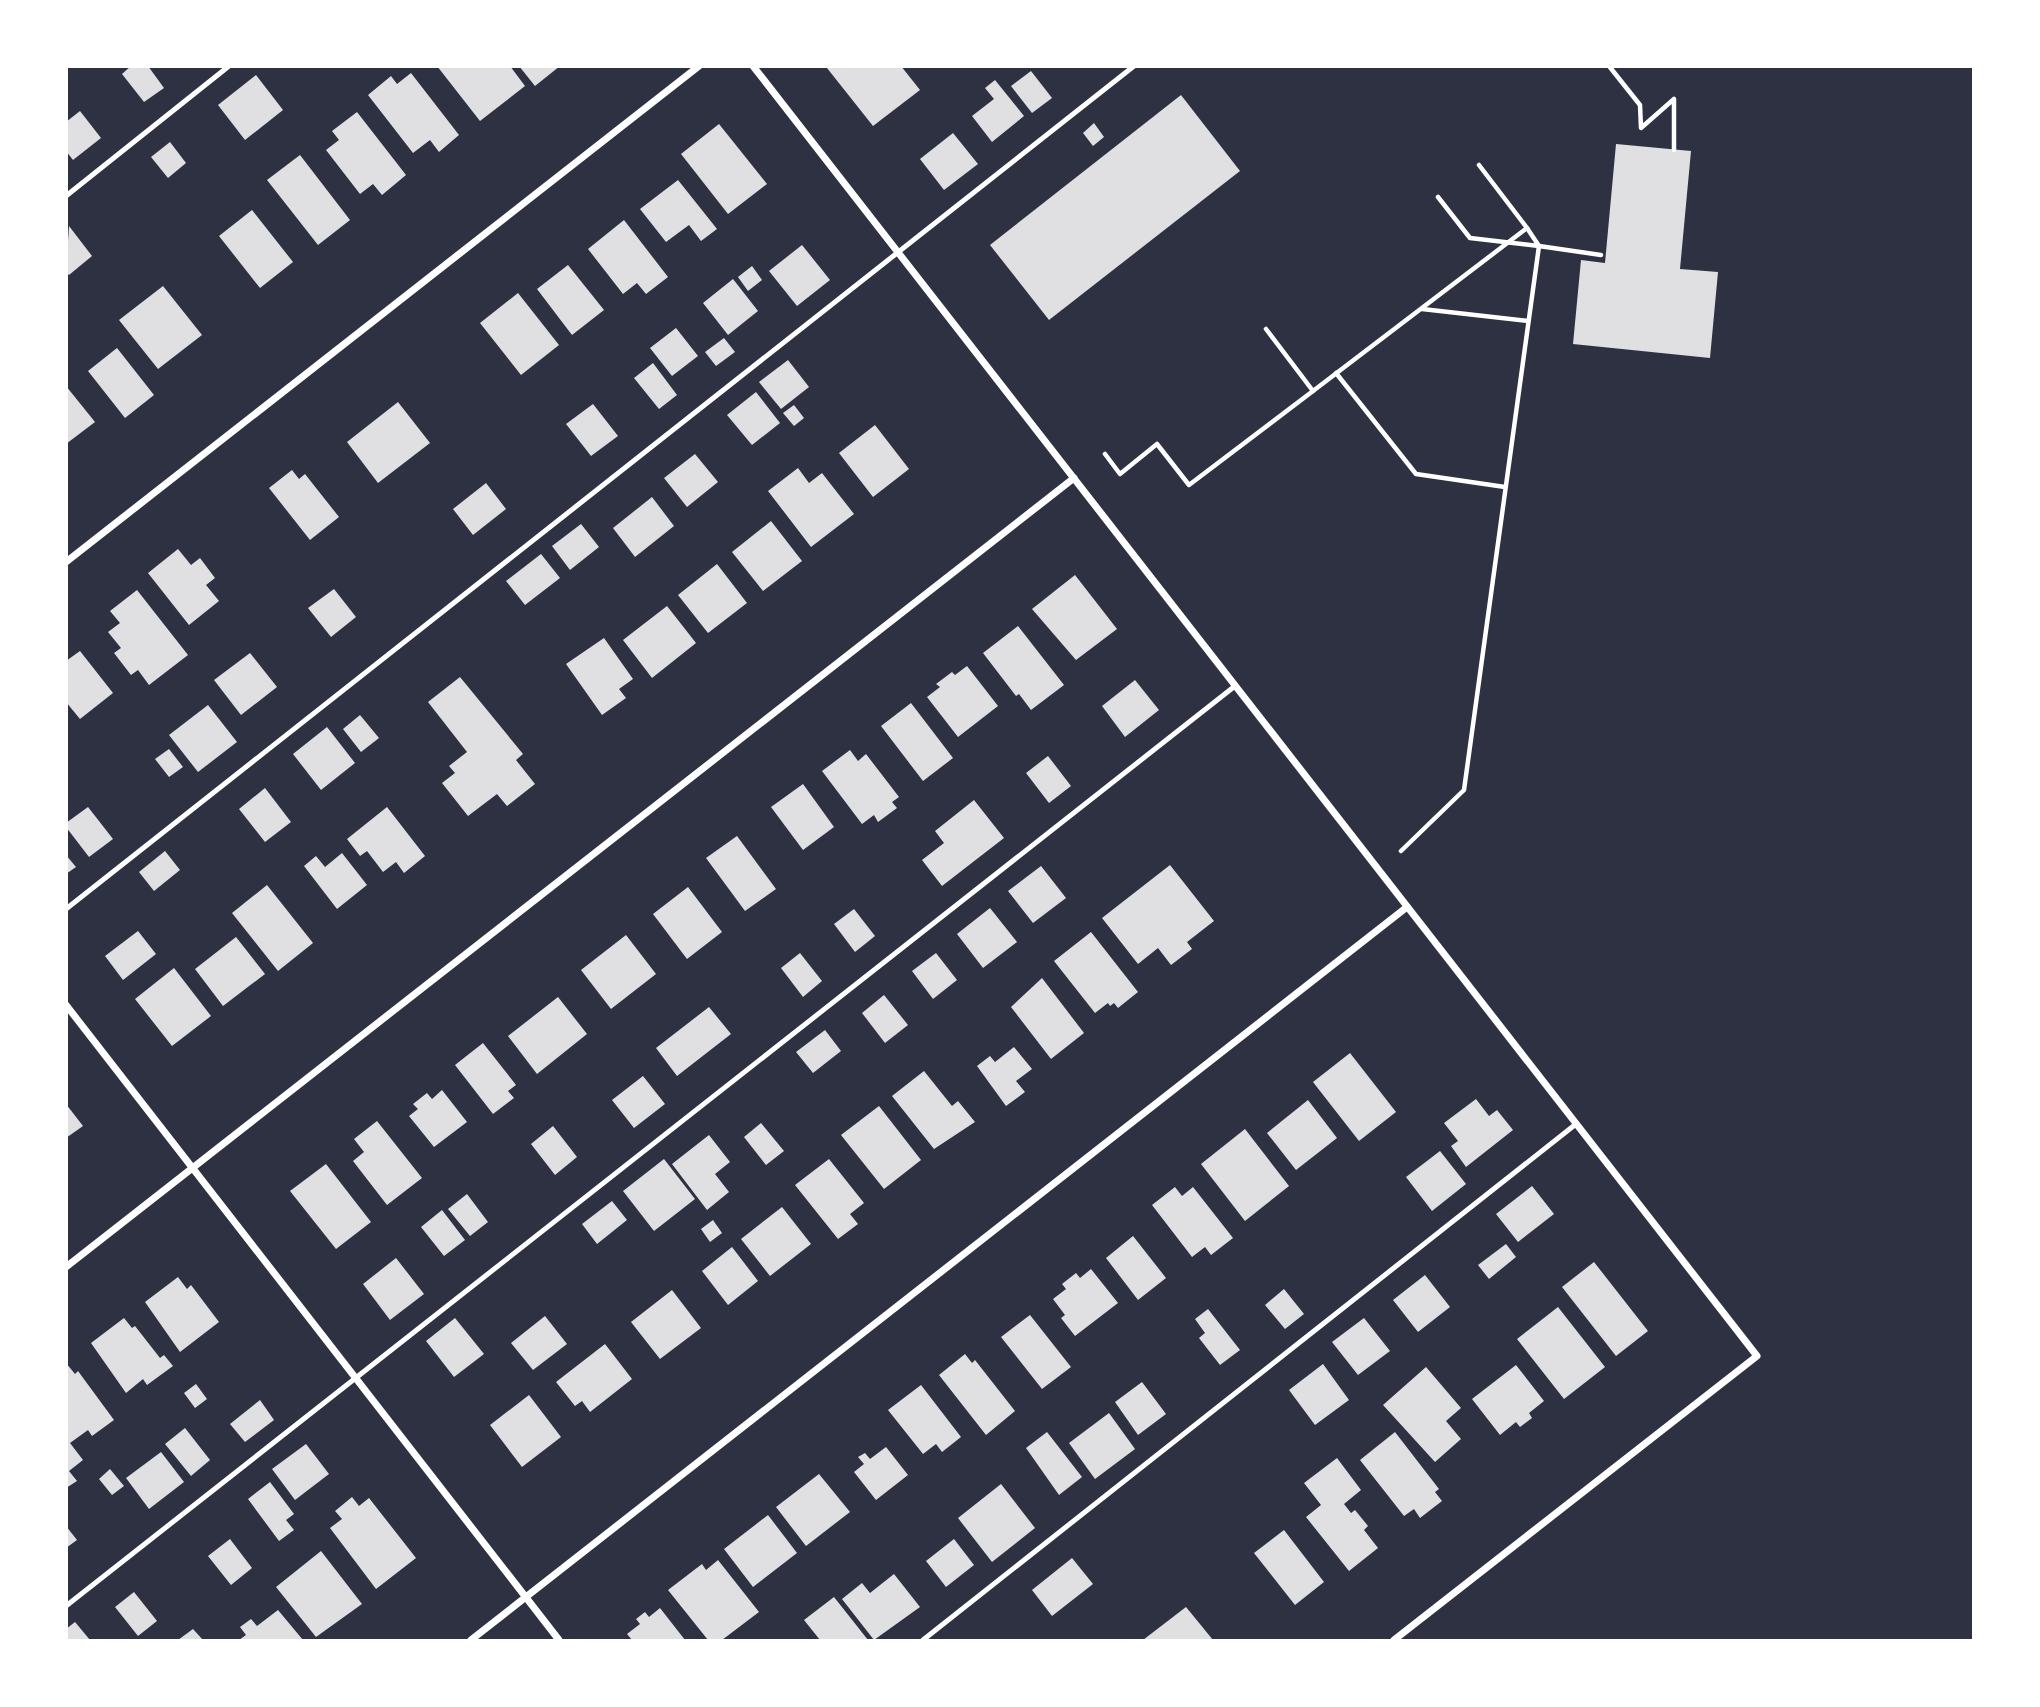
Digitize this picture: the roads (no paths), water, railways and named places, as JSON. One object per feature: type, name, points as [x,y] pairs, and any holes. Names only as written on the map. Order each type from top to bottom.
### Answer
[{"type":"street","points":[[66,562],[699,66]]},
{"type":"street","points":[[753,66],[1756,1356],[1394,1640]]},
{"type":"street","points":[[66,1267],[1073,478]]},
{"type":"street","points":[[471,1640],[1407,907]]},
{"type":"street","points":[[66,1005],[559,1640]]},
{"type":"lane","points":[[66,196],[229,66]]},
{"type":"lane","points":[[66,909],[899,254],[1133,66]]},
{"type":"lane","points":[[66,1605],[357,1380],[1235,686]]},
{"type":"lane","points":[[923,1640],[1576,1124]]}]
